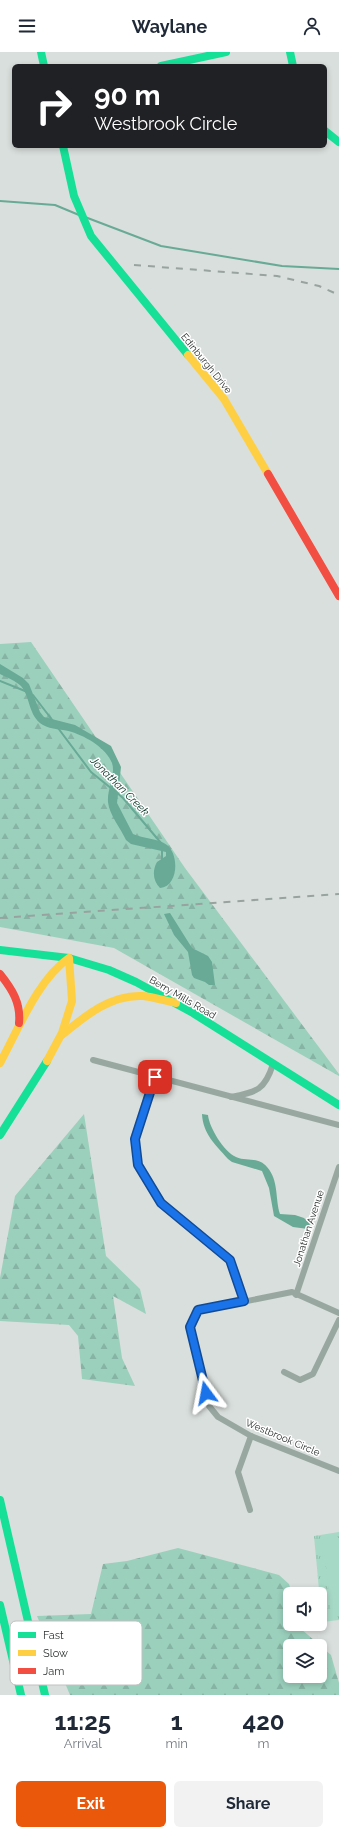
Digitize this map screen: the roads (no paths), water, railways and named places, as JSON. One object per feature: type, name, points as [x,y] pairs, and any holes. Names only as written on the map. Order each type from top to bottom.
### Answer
[{"type":"main road","points":[[41,52],[44,64]]},
{"type":"main road","points":[[170,64],[226,52]]},
{"type":"main road","points":[[290,52],[293,64]]},
{"type":"main road","points":[[327,132],[339,142]]},
{"type":"main road","name":"Edinburgh Drive","points":[[63,148],[74,196],[91,236],[224,399],[339,596]]},
{"type":"main road","name":"Berry Mills Road","points":[[0,950],[69,958],[115,973],[176,1003],[339,1105]]},
{"type":"main road","points":[[0,1063],[57,966],[69,958],[72,1002],[68,1017],[60,1037],[0,1135]]},
{"type":"main road","points":[[0,974],[13,989],[21,1009],[18,1030]]},
{"type":"main road","points":[[60,1037],[96,1008],[120,999],[140,996],[176,1003]]},
{"type":"main road","points":[[0,1500],[28,1621]]},
{"type":"main road","points":[[0,1605],[10,1648]]},
{"type":"main road","points":[[19,1685],[21,1695]]},
{"type":"main road","points":[[43,1685],[45,1695]]},
{"type":"street","points":[[93,1060],[339,1125]]},
{"type":"street","points":[[229,1097],[247,1094],[259,1089],[268,1080],[273,1064]]},
{"type":"street","points":[[155,1077],[135,1139],[138,1165],[161,1203],[230,1260],[244,1301]]},
{"type":"street","name":"Jonathan Avenue","points":[[296,1295],[339,1167]]},
{"type":"street","name":"Westbrook Circle","points":[[339,1313],[292,1292],[198,1310],[190,1327],[209,1406],[218,1417],[251,1436],[339,1471]]},
{"type":"street","points":[[284,1372],[300,1380],[313,1374],[339,1320]]},
{"type":"street","points":[[250,1510],[238,1472],[251,1436]]},
{"type":"waterway","points":[[0,201],[55,205],[79,215]]},
{"type":"waterway","points":[[85,217],[161,246],[282,266],[339,269]]},
{"type":"waterway","name":"Jonathan Creek","points":[[0,681],[25,691]]},
{"type":"waterway","name":"Jonathan Creek","points":[[33,695],[53,721]]},
{"type":"waterway","name":"Jonathan Creek","points":[[58,728],[91,772],[112,789]]},
{"type":"waterway","name":"Jonathan Creek","points":[[115,791],[123,798],[161,843]]},
{"type":"waterway","name":"Jonathan Creek","points":[[162,847],[162,861]]},
{"type":"railway","points":[[134,265],[277,276],[319,286],[339,295]]},
{"type":"railway","points":[[0,918],[339,894]]}]
